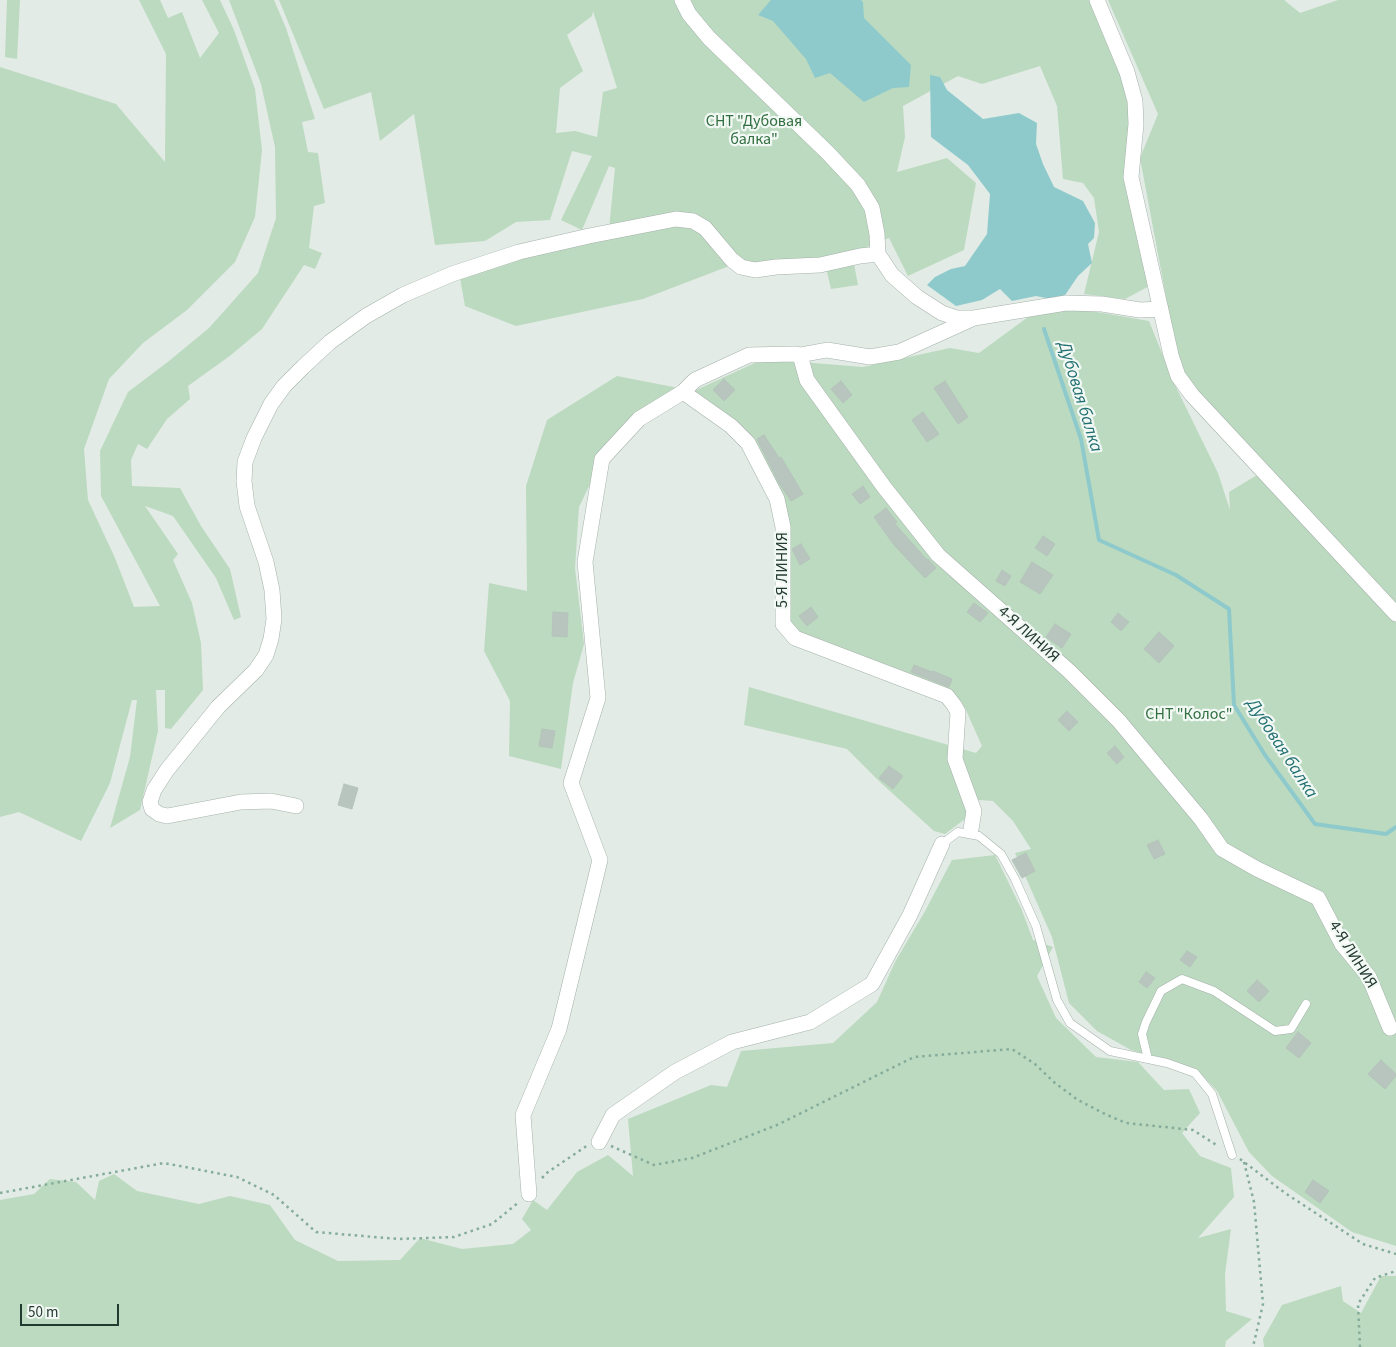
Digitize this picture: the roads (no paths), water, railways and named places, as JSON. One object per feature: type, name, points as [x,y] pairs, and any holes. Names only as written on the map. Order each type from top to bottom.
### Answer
[{"type":"street","points":[[682,0],[689,14],[709,38],[828,153],[858,185],[872,208],[877,234],[878,254],[892,275],[918,297],[942,313],[957,318],[974,318],[1066,303],[1102,304],[1140,310],[1161,309]]},
{"type":"street","points":[[1097,0],[1127,72],[1136,101],[1136,124],[1131,177],[1171,355],[1178,376],[1192,395],[1396,614]]},
{"type":"street","points":[[296,806],[271,801],[241,802],[167,816],[152,810],[150,802],[154,790],[173,763],[218,707],[256,670],[266,655],[274,619],[272,590],[266,562],[248,506],[244,481],[245,462],[254,438],[271,404],[284,386],[303,367],[330,342],[366,316],[403,295],[452,274],[518,252],[676,219],[693,221],[706,228],[732,260],[741,267],[755,270],[820,265],[878,254]]},
{"type":"street","points":[[529,1194],[522,1115],[559,1029],[600,860],[571,783],[598,698],[585,562],[602,459],[639,420],[683,392],[695,380],[749,355],[800,355],[827,350],[870,357],[899,352],[974,318]]},
{"type":"street","name":"4-Я ЛИНИЯ","points":[[800,355],[807,380],[884,487],[938,555],[1068,671],[1119,722],[1201,819],[1222,850],[1318,898],[1342,944],[1369,977],[1390,1028]]},
{"type":"street","name":"5-Я ЛИНИЯ","points":[[683,392],[731,426],[748,442],[778,499],[783,527],[783,624],[795,638],[947,696],[954,705],[958,712],[955,759],[974,812],[971,829]]},
{"type":"street","points":[[599,1142],[613,1115],[675,1072],[732,1042],[810,1022],[872,984],[910,915],[942,844]]},
{"type":"lane","points":[[942,844],[958,832],[979,836],[1001,854],[1015,879],[1036,926],[1057,1000],[1070,1023],[1110,1051],[1167,1063],[1195,1073],[1212,1094],[1232,1155]]},
{"type":"lane","points":[[1148,1059],[1142,1034],[1146,1022],[1161,992],[1182,979],[1214,991],[1275,1031],[1290,1029],[1306,1004]]},
{"type":"water","points":[[771,0],[861,0],[863,2],[864,18],[911,65],[909,87],[893,88],[864,102],[830,73],[815,78],[806,59],[773,21],[758,15]]},
{"type":"water","points":[[930,75],[940,77],[947,90],[983,119],[1019,113],[1037,123],[1036,144],[1054,187],[1083,201],[1095,223],[1094,238],[1088,244],[1092,263],[1078,276],[1061,301],[1036,296],[1012,301],[1000,289],[982,300],[956,306],[927,285],[935,277],[951,269],[965,266],[987,234],[990,194],[968,165],[931,137]]},
{"type":"waterway","name":"Дубовая балка","points":[[1044,329],[1081,439],[1099,540],[1176,575],[1229,609],[1234,705],[1265,755],[1315,824],[1386,834],[1396,827]]},
{"type":"park label","name":"СНТ \"Дубовая балка\"","points":[[754,131]]},
{"type":"park label","name":"СНТ \"Колос\"","points":[[1189,715]]}]
